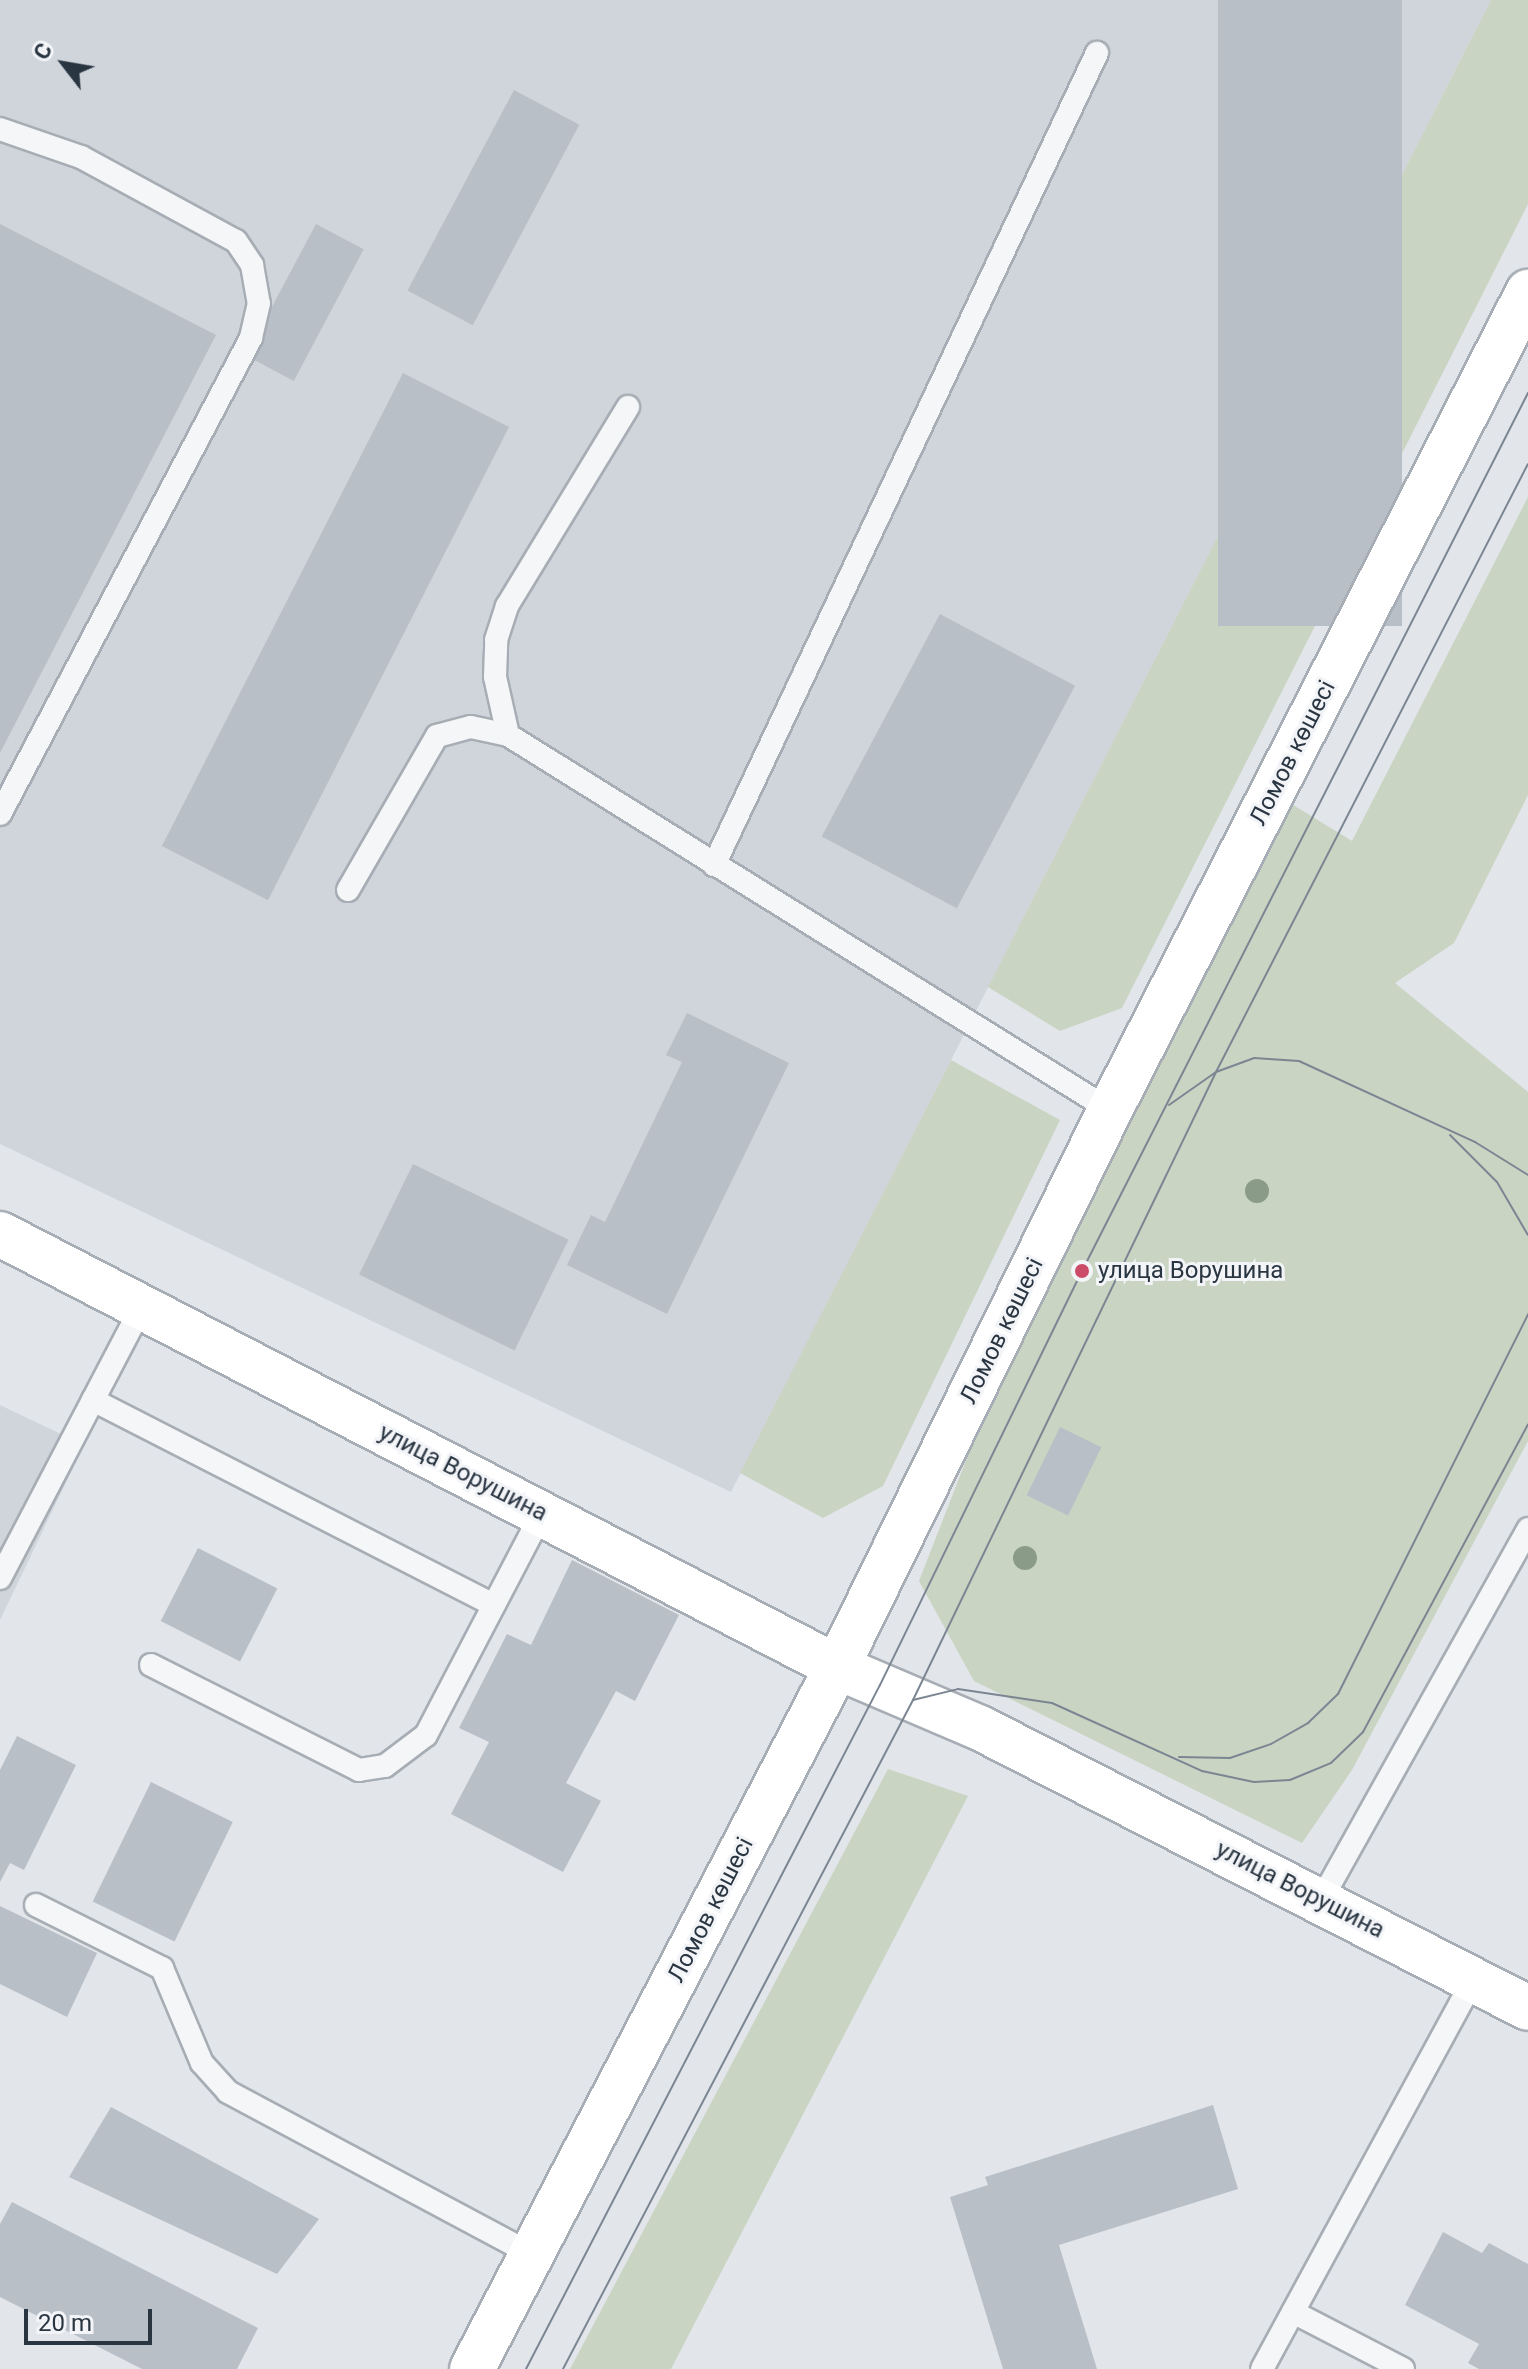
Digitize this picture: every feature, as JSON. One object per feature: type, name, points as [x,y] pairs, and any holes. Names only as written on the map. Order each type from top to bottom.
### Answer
[{"type":"main road","name":"Ломов көшесі","points":[[472,2369],[837,1667],[1110,1110],[1528,292]]},
{"type":"main road","name":"улица Ворушина","points":[[0,1234],[140,1310],[542,1513],[837,1667],[980,1728],[1528,2008]]},
{"type":"lane","points":[[714,865],[1097,53]]},
{"type":"lane","points":[[0,129],[81,157],[236,241],[252,265],[259,303],[251,338],[0,814]]},
{"type":"lane","points":[[508,735],[495,677],[496,640],[507,606],[628,407]]},
{"type":"lane","points":[[348,890],[437,736],[471,727],[508,735],[1110,1110]]},
{"type":"lane","points":[[0,1578],[140,1310]]},
{"type":"lane","points":[[93,1400],[494,1605]]},
{"type":"lane","points":[[151,1665],[359,1770],[385,1766],[426,1735],[542,1513]]},
{"type":"lane","points":[[1321,1900],[1528,1529]]},
{"type":"lane","points":[[36,1905],[162,1968],[202,2063],[228,2092],[532,2254]]},
{"type":"lane","points":[[1262,2369],[1474,1979]]},
{"type":"lane","points":[[1293,2312],[1403,2369]]},
{"type":"shaded area","points":[[0,0],[1491,0],[731,1492],[0,1144]]},
{"type":"shaded area","points":[[0,1405],[84,1445],[0,1620]]},
{"type":"green space","points":[[1491,0],[1528,0],[1528,204],[1122,1008],[1060,1031],[988,987]]},
{"type":"green space","points":[[1528,497],[1528,795],[1454,943],[1395,983],[1528,1092],[1528,1441],[1352,1770],[1302,1843],[974,1681],[919,1581],[1002,1368],[1290,803],[1352,841]]},
{"type":"green space","points":[[951,1060],[1060,1120],[883,1486],[823,1518],[740,1473]]},
{"type":"green space","points":[[888,1769],[968,1796],[671,2369],[570,2369]]},
{"type":"building","points":[[1218,0],[1402,0],[1402,626],[1218,626]]},
{"type":"building","points":[[514,90],[579,125],[473,325],[407,290]]},
{"type":"building","points":[[0,224],[216,335],[0,753]]},
{"type":"building","points":[[316,224],[364,249],[294,381],[246,356]]},
{"type":"building","points":[[403,373],[509,427],[268,900],[162,846]]},
{"type":"building","points":[[940,614],[1075,686],[957,908],[822,837]]},
{"type":"building","points":[[687,1013],[789,1063],[667,1314],[567,1265],[591,1215],[605,1222],[682,1062],[666,1055]]},
{"type":"building","points":[[413,1164],[568,1240],[515,1350],[359,1275]]},
{"type":"building","points":[[1060,1427],[1101,1447],[1068,1515],[1027,1495]]},
{"type":"building","points":[[198,1548],[277,1588],[240,1661],[161,1621]]},
{"type":"building","points":[[572,1560],[679,1615],[635,1701],[616,1691],[566,1783],[601,1801],[563,1872],[451,1814],[489,1742],[459,1728],[507,1634],[531,1645]]},
{"type":"building","points":[[17,1736],[76,1765],[24,1870],[10,1863],[0,1882],[0,1770]]},
{"type":"building","points":[[151,1782],[233,1822],[174,1941],[93,1902]]},
{"type":"building","points":[[0,1906],[97,1953],[67,2017],[0,1984]]},
{"type":"building","points":[[1213,2105],[1238,2189],[1059,2245],[1097,2369],[1003,2369],[950,2197],[988,2185],[985,2177]]},
{"type":"building","points":[[111,2107],[319,2219],[277,2274],[69,2177]]},
{"type":"building","points":[[12,2202],[258,2328],[237,2369],[142,2369],[0,2297],[0,2224]]},
{"type":"building","points":[[1443,2232],[1482,2253],[1489,2243],[1528,2264],[1528,2369],[1479,2369],[1468,2363],[1479,2344],[1405,2305]]},
{"type":"tram line","points":[[526,2369],[880,1685],[1082,1271],[1528,393]]},
{"type":"tram line","points":[[563,2369],[913,1700],[1216,1072],[1528,464]]},
{"type":"tram line","points":[[1169,1105],[1216,1072],[1254,1058],[1299,1061],[1475,1142],[1528,1175]]},
{"type":"tram line","points":[[1450,1135],[1497,1182],[1528,1235]]},
{"type":"tram line","points":[[1179,1757],[1230,1758],[1271,1744],[1308,1723],[1338,1694],[1528,1314]]},
{"type":"tram line","points":[[913,1700],[958,1689],[1052,1703],[1202,1771],[1254,1782],[1290,1780],[1331,1763],[1363,1732],[1528,1424]]},
{"type":"place","name":"улица Ворушина","points":[[1082,1271]]}]
